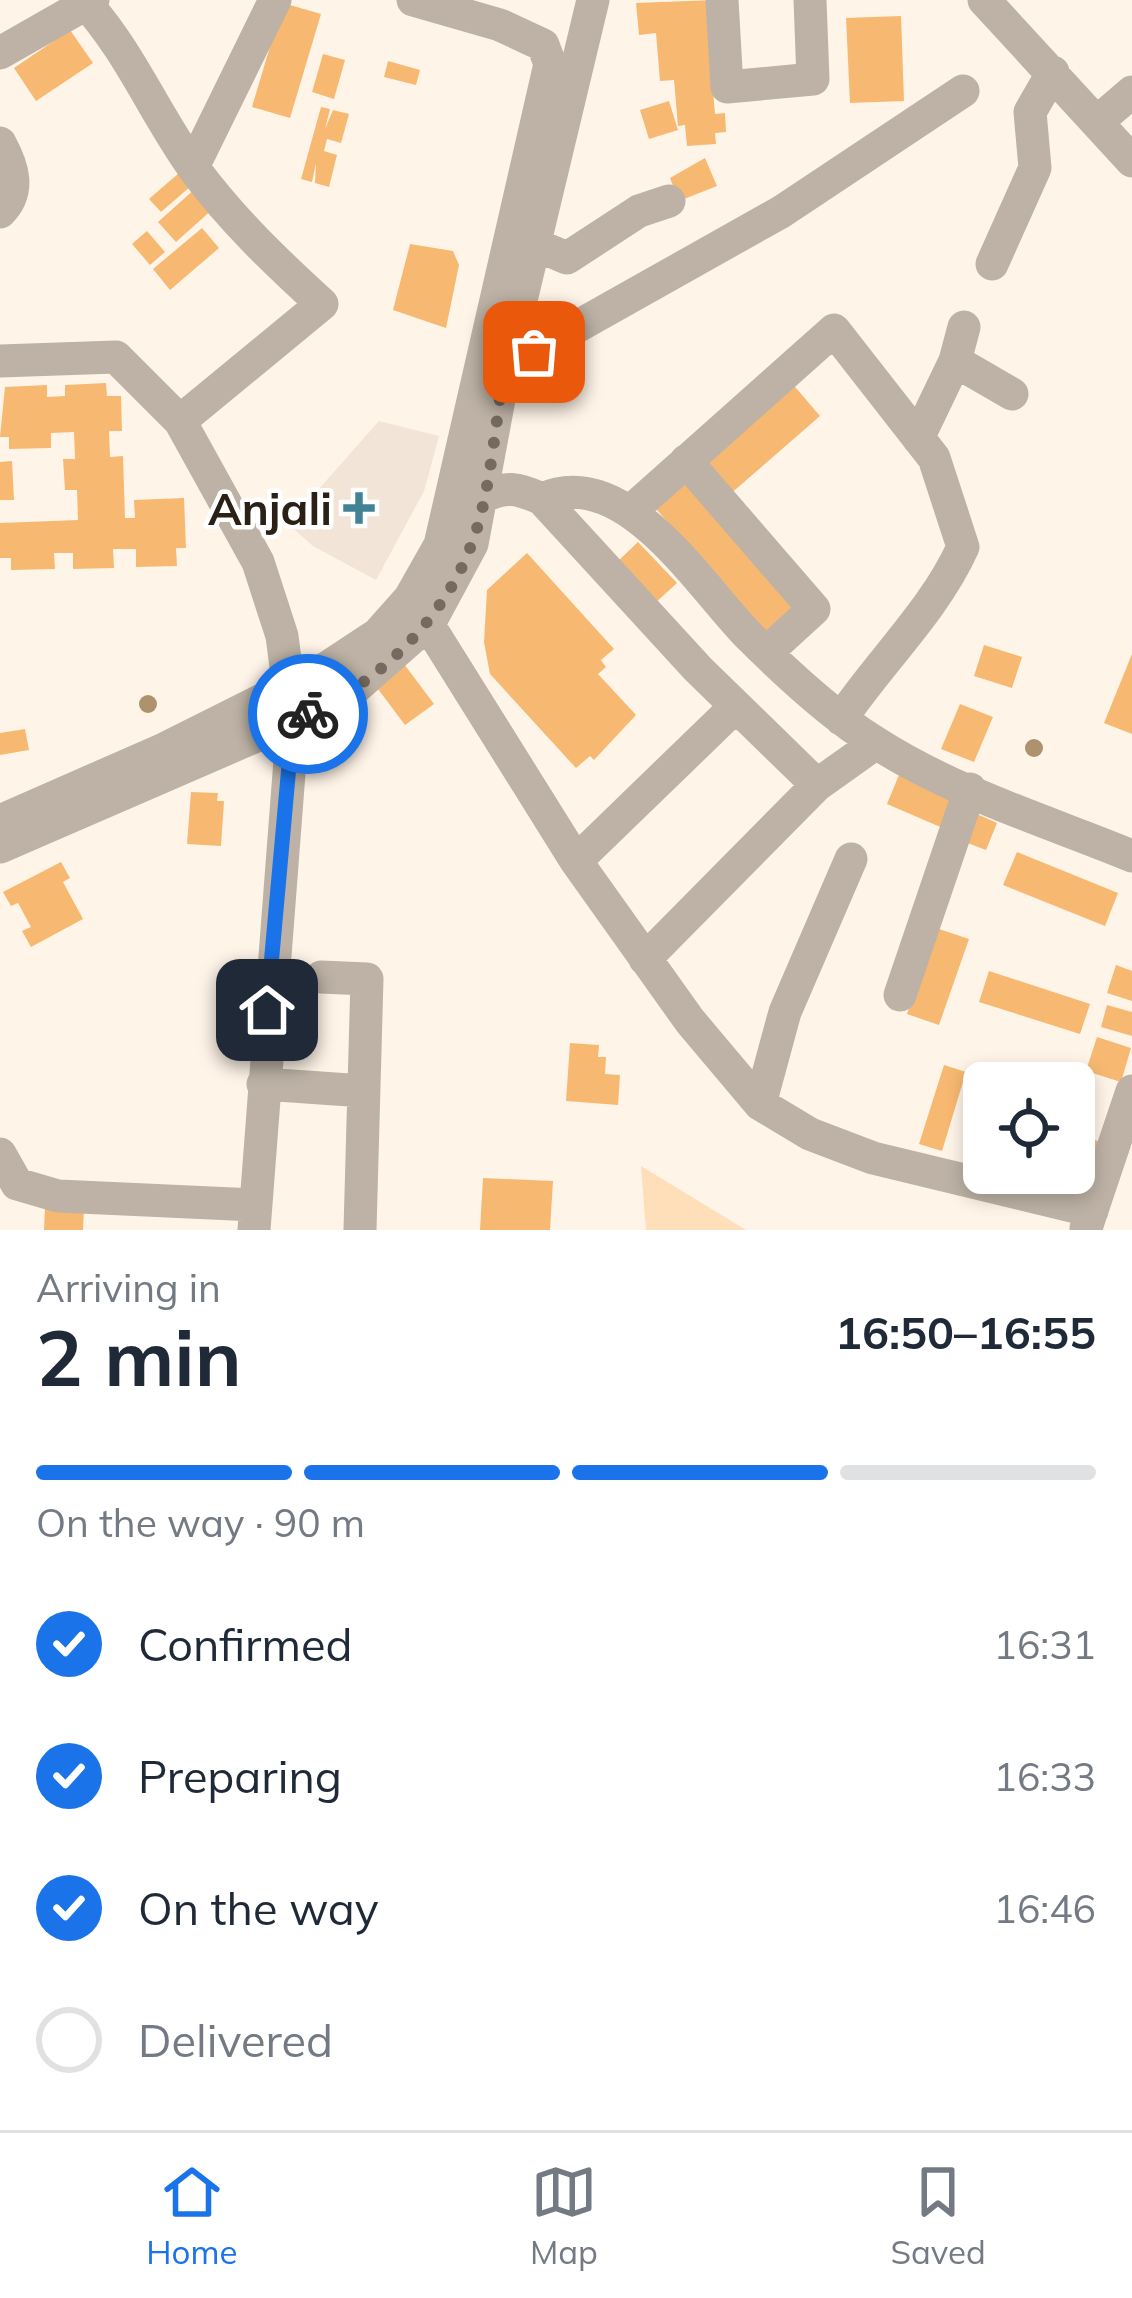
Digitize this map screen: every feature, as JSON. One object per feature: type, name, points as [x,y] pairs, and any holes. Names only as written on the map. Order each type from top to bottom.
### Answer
[{"type":"street","points":[[193,167],[275,0]]},
{"type":"street","points":[[0,821],[288,686],[420,610],[440,545],[523,170],[550,80],[543,45],[500,25],[413,0]]},
{"type":"street","points":[[0,847],[344,698],[472,544],[505,368],[592,0]]},
{"type":"street","points":[[722,0],[728,87],[813,79],[810,0]]},
{"type":"street","points":[[984,0],[1132,161]]},
{"type":"street","points":[[0,53],[88,2],[146,85],[193,167],[255,243],[322,304],[180,421]]},
{"type":"street","points":[[992,263],[1035,168],[1030,112],[1053,72]]},
{"type":"street","points":[[505,368],[781,212],[963,91]]},
{"type":"street","points":[[1097,122],[1132,92]]},
{"type":"street","points":[[0,143],[14,177],[10,202],[0,212]]},
{"type":"street","points":[[534,244],[567,258],[639,211],[669,200]]},
{"type":"street","points":[[917,438],[956,361],[964,327]]},
{"type":"street","points":[[633,509],[834,330],[934,458],[963,548],[942,594],[898,640],[842,719]]},
{"type":"street","points":[[0,361],[116,357],[180,421],[273,598],[293,721],[254,1217],[58,1196],[17,1184],[0,1154]]},
{"type":"street","points":[[956,361],[1012,394]]},
{"type":"street","points":[[686,461],[814,609],[767,652]]},
{"type":"street","points":[[481,498],[499,488],[518,488],[542,499],[736,706],[818,784]]},
{"type":"street","points":[[542,499],[558,492],[586,494],[633,509],[767,652],[876,743],[970,789],[1132,856]]},
{"type":"street","points":[[420,610],[576,861],[760,1104],[810,1135],[873,1158],[1089,1220],[1132,1091]]},
{"type":"street","points":[[576,861],[736,706]]},
{"type":"street","points":[[646,959],[818,784],[876,743]]},
{"type":"street","points":[[900,995],[970,789]]},
{"type":"street","points":[[760,1104],[785,1012],[851,860]]},
{"type":"street","points":[[321,977],[367,980],[360,1230]]},
{"type":"street","points":[[263,1084],[364,1090]]},
{"type":"shaded area","name":"Anjali","points":[[379,421],[439,436],[424,491],[376,580],[313,546],[288,524]]},
{"type":"shaded area","points":[[641,1166],[746,1230],[646,1230]]},
{"type":"building","points":[[715,0],[709,42],[715,114],[725,113],[726,132],[715,133],[716,144],[687,146],[685,125],[678,126],[674,80],[660,81],[656,33],[639,35],[636,3]]},
{"type":"building","points":[[283,3],[321,14],[290,118],[252,107]]},
{"type":"building","points":[[901,16],[904,101],[850,103],[846,18]]},
{"type":"building","points":[[70,30],[93,63],[36,101],[14,68]]},
{"type":"building","points":[[323,54],[345,60],[334,99],[312,92]]},
{"type":"building","points":[[388,61],[420,70],[416,85],[384,77]]},
{"type":"building","points":[[669,101],[678,130],[649,139],[640,110]]},
{"type":"building","points":[[321,107],[330,109],[325,129],[333,110],[349,114],[341,143],[327,139],[324,151],[337,155],[329,187],[315,183],[316,163],[312,182],[301,179]]},
{"type":"building","points":[[705,158],[717,186],[679,201],[670,178]]},
{"type":"building","points":[[179,173],[191,186],[161,212],[149,199]]},
{"type":"building","points":[[196,188],[214,208],[176,242],[158,222]]},
{"type":"building","points":[[202,228],[219,248],[170,290],[153,269]]},
{"type":"building","points":[[147,231],[165,252],[150,265],[132,244]]},
{"type":"building","points":[[410,244],[453,251],[459,265],[446,328],[393,310]]},
{"type":"building","points":[[790,381],[820,416],[728,496],[698,461]]},
{"type":"building","points":[[106,383],[107,396],[121,396],[122,431],[109,431],[110,457],[123,456],[125,518],[135,518],[134,500],[184,498],[186,548],[176,548],[177,566],[136,567],[136,549],[113,549],[114,568],[73,569],[73,553],[54,553],[55,569],[11,570],[11,558],[0,558],[0,523],[78,520],[77,490],[65,490],[63,459],[75,459],[74,432],[51,433],[51,448],[9,449],[9,437],[0,437],[5,387],[47,385],[47,397],[65,396],[65,385]]},
{"type":"building","points":[[12,461],[14,500],[0,500],[0,462]]},
{"type":"building","points":[[687,474],[801,608],[766,637],[652,504]]},
{"type":"building","points":[[638,542],[677,583],[653,605],[615,564]]},
{"type":"building","points":[[527,553],[614,649],[601,660],[606,667],[598,674],[636,715],[594,760],[590,756],[576,768],[490,674],[484,642],[487,590]]},
{"type":"building","points":[[984,645],[1022,657],[1012,688],[974,676]]},
{"type":"building","points":[[1132,654],[1132,734],[1104,723]]},
{"type":"building","points":[[404,664],[434,704],[405,725],[375,685]]},
{"type":"building","points":[[960,704],[993,717],[974,762],[941,749]]},
{"type":"building","points":[[25,729],[29,750],[0,755],[0,733]]},
{"type":"building","points":[[899,775],[957,799],[945,829],[887,804]]},
{"type":"building","points":[[191,792],[218,793],[217,801],[224,801],[221,846],[187,844]]},
{"type":"building","points":[[977,814],[997,823],[986,850],[965,842]]},
{"type":"building","points":[[1017,852],[1118,893],[1105,926],[1003,885]]},
{"type":"building","points":[[61,862],[70,878],[63,882],[83,919],[31,947],[22,931],[31,927],[18,903],[11,906],[3,892]]},
{"type":"building","points":[[936,928],[969,939],[939,1025],[907,1014]]},
{"type":"building","points":[[1116,965],[1132,971],[1132,1001],[1107,993]]},
{"type":"building","points":[[989,971],[1090,1004],[1080,1034],[979,1002]]},
{"type":"building","points":[[1107,1005],[1132,1012],[1132,1036],[1101,1027]]},
{"type":"building","points":[[1097,1037],[1131,1048],[1121,1082],[1095,1074],[1095,1062],[1089,1062]]},
{"type":"building","points":[[570,1043],[599,1045],[598,1057],[606,1057],[605,1074],[620,1075],[618,1105],[566,1101]]},
{"type":"building","points":[[944,1065],[963,1071],[942,1151],[919,1144]]},
{"type":"building","points":[[1095,1140],[1107,1144],[1095,1183]]},
{"type":"building","points":[[483,1178],[553,1181],[550,1230],[480,1230]]},
{"type":"building","points":[[45,1207],[84,1209],[83,1230],[44,1230]]},
{"type":"way so far","points":[[308,714],[344,698],[430,622],[472,544],[505,368],[534,352]]},
{"type":"place","name":"Anjali","points":[[359,508]]},
{"type":"route","points":[[267,1010],[293,721],[308,714]]}]
